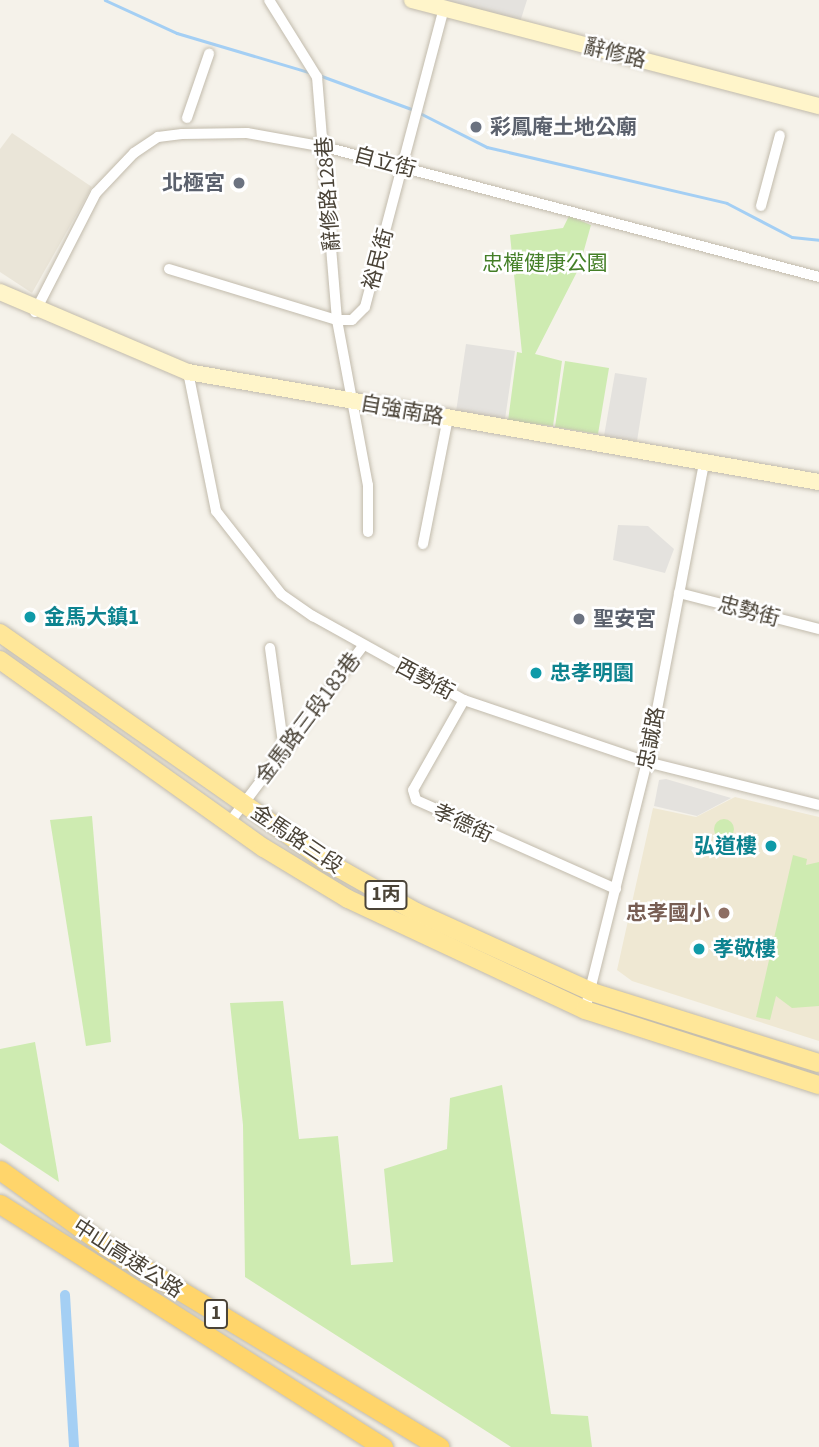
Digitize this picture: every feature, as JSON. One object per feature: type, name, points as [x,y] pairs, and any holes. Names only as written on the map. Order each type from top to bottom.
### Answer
[{"type":"highway","name":"中山高速公路","points":[[0,1170],[103,1244],[440,1447]]},
{"type":"highway","name":"中山高速公路","points":[[0,1204],[383,1447]]},
{"type":"main road","name":"金馬路三段","points":[[0,633],[243,803],[416,912],[592,992],[819,1063]]},
{"type":"main road","name":"金馬路三段","points":[[0,660],[229,823],[357,904],[585,1010],[819,1085]]},
{"type":"street","name":"辭修路128巷","points":[[269,0],[317,77],[325,147],[337,320],[349,401],[368,485],[368,532]]},
{"type":"street","name":"辭修路","points":[[412,0],[819,106]]},
{"type":"street","name":"裕民街","points":[[337,320],[352,320],[365,307],[444,9]]},
{"type":"street","points":[[187,118],[208,54]]},
{"type":"street","name":"自立街","points":[[35,312],[96,193],[158,137],[247,132],[325,147],[819,277]]},
{"type":"street","points":[[761,206],[780,135]]},
{"type":"street","points":[[169,270],[337,320]]},
{"type":"street","name":"自強南路","points":[[0,292],[35,312],[188,372],[819,482]]},
{"type":"street","name":"西勢街","points":[[188,372],[216,511],[281,594],[363,646],[464,700],[647,762],[819,805]]},
{"type":"street","points":[[423,544],[448,418]]},
{"type":"street","name":"忠誠路","points":[[585,1010],[592,992],[647,762],[704,463]]},
{"type":"street","name":"忠勢街","points":[[679,593],[819,629]]},
{"type":"street","name":"金馬路三段183巷","points":[[229,823],[363,646]]},
{"type":"street","points":[[270,648],[284,750]]},
{"type":"street","name":"孝德街","points":[[464,700],[413,790],[416,800],[615,888]]},
{"type":"shaded area","points":[[444,0],[527,0],[520,22]]},
{"type":"shaded area","points":[[12,133],[92,187],[32,293],[0,272],[0,149]]},
{"type":"shaded area","points":[[466,344],[515,351],[505,419],[456,412]]},
{"type":"shaded area","points":[[615,373],[647,378],[637,441],[604,436]]},
{"type":"shaded area","points":[[618,525],[648,526],[674,549],[665,573],[613,560]]},
{"type":"shaded area","points":[[666,779],[731,798],[697,816],[654,806],[659,780]]},
{"type":"shaded area","name":"忠孝國小","points":[[735,797],[819,817],[819,1041],[632,981],[617,970],[653,808],[696,817]]},
{"type":"green space","name":"忠權健康公園","points":[[569,216],[591,225],[579,268],[535,354],[562,361],[553,426],[508,421],[517,352],[522,353],[510,235],[563,228]]},
{"type":"green space","points":[[565,361],[609,368],[598,434],[555,427]]},
{"type":"green space","points":[[92,816],[111,1042],[86,1046],[50,820]]},
{"type":"green space","points":[[724,819],[731,822],[734,829],[731,836],[724,839],[717,836],[714,829],[717,822]]},
{"type":"green space","points":[[793,855],[807,859],[806,865],[819,862],[819,1006],[792,1008],[776,996],[770,1020],[756,1017]]},
{"type":"green space","points":[[283,1001],[299,1139],[338,1136],[351,1265],[393,1262],[384,1169],[447,1149],[450,1098],[502,1085],[551,1414],[588,1416],[592,1447],[511,1447],[245,1277],[243,1125],[230,1003]]},
{"type":"green space","points":[[35,1042],[59,1182],[0,1143],[0,1049]]},
{"type":"waterway","points":[[105,0],[177,33],[309,72]]},
{"type":"waterway","points":[[319,75],[414,110]]},
{"type":"waterway","points":[[420,113],[487,147],[727,203],[792,237],[819,240]]},
{"type":"waterway","points":[[65,1295],[74,1447]]},
{"type":"place","name":"彩鳳庵土地公廟","points":[[476,127]]},
{"type":"place","name":"北極宮","points":[[239,183]]},
{"type":"place","name":"金馬大鎮1","points":[[30,617]]},
{"type":"place","name":"聖安宮","points":[[579,619]]},
{"type":"place","name":"忠孝明園","points":[[536,673]]},
{"type":"place","name":"弘道樓","points":[[771,846]]},
{"type":"place","name":"忠孝國小","points":[[724,913]]},
{"type":"place","name":"孝敬樓","points":[[699,949]]}]
